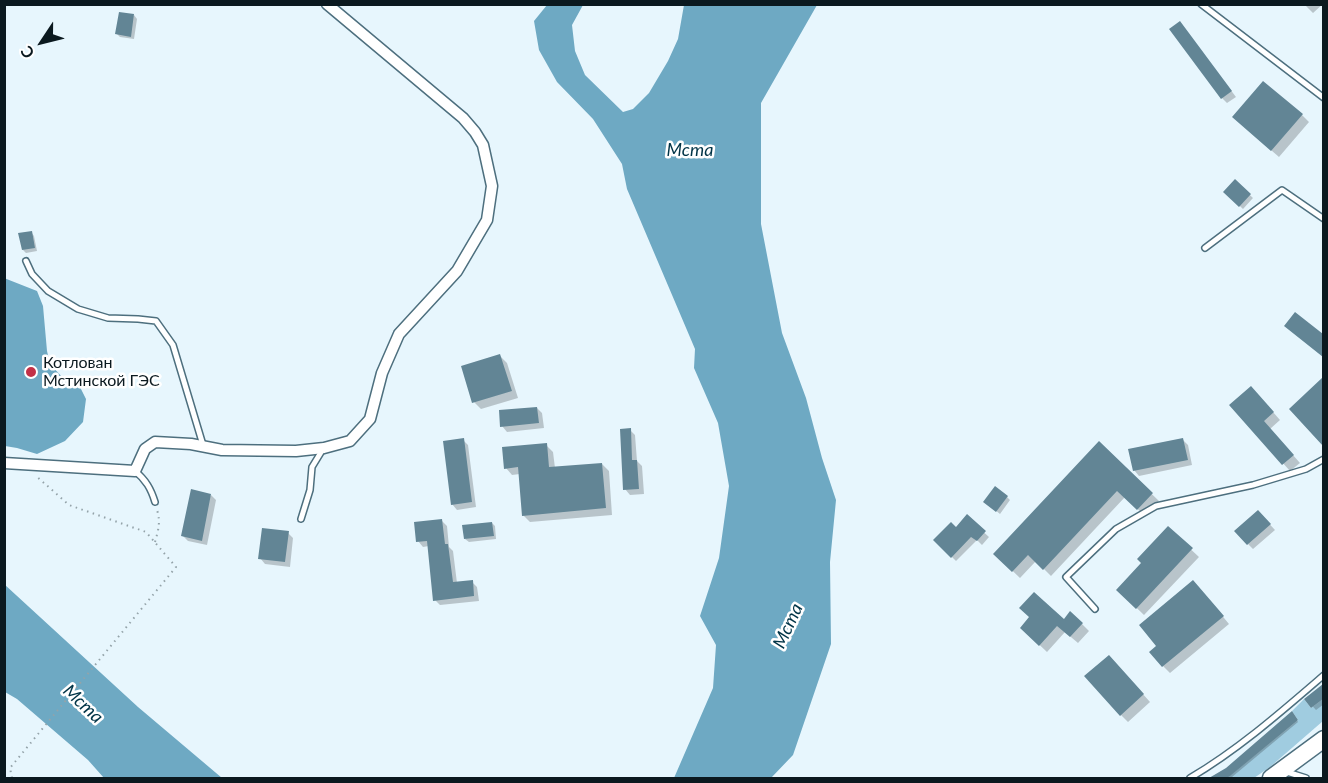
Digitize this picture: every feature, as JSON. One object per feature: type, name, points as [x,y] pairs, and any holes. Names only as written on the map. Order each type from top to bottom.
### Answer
[{"type":"main road","points":[[1277,775],[1323,741]]},
{"type":"street","points":[[4,463],[135,471],[145,449],[155,442],[191,444],[222,450],[296,451],[324,448],[350,441],[370,419],[382,373],[399,334],[457,271],[487,220],[492,186],[483,145],[464,118],[327,4]]},
{"type":"lane","points":[[1201,4],[1323,98]]},
{"type":"lane","points":[[1204,248],[1282,190],[1323,219]]},
{"type":"lane","points":[[26,261],[32,274],[48,291],[78,309],[108,318],[156,321],[173,345],[204,447]]},
{"type":"lane","points":[[300,519],[310,490],[312,467],[324,448]]},
{"type":"lane","points":[[1095,609],[1066,577],[1116,529],[1156,506],[1253,485],[1306,469],[1323,459]]},
{"type":"lane","points":[[135,471],[145,480],[155,502]]},
{"type":"lane","points":[[1190,778],[1220,760],[1273,719],[1323,675]]},
{"type":"lane","points":[[1277,775],[1306,778]]},
{"type":"path","points":[[12,778],[10,768],[176,567],[146,532],[69,505],[24,465]]},
{"type":"path","points":[[155,502],[159,527],[155,542]]},
{"type":"shaded area","points":[[1304,699],[1311,708],[1323,699],[1323,721],[1254,778],[1227,778],[1298,720],[1292,711]]},
{"type":"water","name":"Мста","points":[[547,5],[583,5],[572,25],[575,51],[585,75],[623,112],[633,109],[649,93],[668,61],[678,39],[684,5],[817,5],[761,103],[761,224],[782,333],[806,398],[836,500],[830,562],[831,644],[793,755],[771,778],[674,778],[713,688],[716,645],[700,616],[719,558],[729,486],[718,423],[694,368],[695,349],[627,189],[622,164],[593,119],[557,82],[539,50],[534,21]]},
{"type":"water","name":"Котлован Мстинской ГЭС","points":[[4,278],[37,291],[43,306],[50,364],[64,379],[80,387],[86,399],[83,422],[65,441],[37,454],[5,446]]},
{"type":"water","name":"Мста","points":[[4,584],[138,707],[222,778],[104,778],[88,760],[17,699],[5,692]]},
{"type":"building","points":[[119,12],[134,14],[131,37],[115,34]]},
{"type":"building","points":[[1180,21],[1232,91],[1221,99],[1169,29]]},
{"type":"building","points":[[1263,81],[1303,114],[1271,151],[1232,117]]},
{"type":"building","points":[[1235,179],[1251,194],[1239,207],[1223,192]]},
{"type":"building","points":[[32,231],[35,248],[22,250],[18,233]]},
{"type":"building","points":[[1295,312],[1323,334],[1323,357],[1284,326]]},
{"type":"building","points":[[500,354],[512,391],[472,403],[461,366]]},
{"type":"building","points":[[1323,377],[1323,446],[1289,409]]},
{"type":"building","points":[[1251,386],[1274,412],[1264,421],[1294,455],[1282,465],[1229,405]]},
{"type":"building","points":[[537,407],[539,423],[500,427],[499,410]]},
{"type":"building","points":[[631,428],[632,460],[637,460],[639,489],[623,490],[620,429]]},
{"type":"building","points":[[464,438],[472,502],[451,505],[443,441]]},
{"type":"building","points":[[1183,438],[1188,460],[1133,471],[1128,449]]},
{"type":"building","points":[[1099,441],[1153,493],[1137,510],[1117,491],[1043,570],[1028,555],[1012,572],[993,554]]},
{"type":"building","points":[[547,443],[549,467],[602,463],[606,508],[522,516],[518,467],[504,469],[502,447]]},
{"type":"building","points":[[995,486],[1008,496],[996,512],[983,502]]},
{"type":"building","points":[[191,489],[211,494],[202,541],[181,536]]},
{"type":"building","points":[[1258,510],[1271,524],[1247,545],[1234,531]]},
{"type":"building","points":[[967,514],[986,531],[977,541],[971,537],[951,558],[933,540],[951,522],[956,527]]},
{"type":"building","points":[[442,519],[453,582],[473,580],[474,596],[433,601],[427,541],[416,542],[414,522]]},
{"type":"building","points":[[492,522],[494,536],[464,539],[462,525]]},
{"type":"building","points":[[1168,526],[1193,548],[1136,609],[1116,590],[1141,563],[1137,559]]},
{"type":"building","points":[[262,528],[289,531],[285,562],[258,559]]},
{"type":"building","points":[[1193,580],[1224,616],[1162,667],[1149,652],[1156,646],[1139,625]]},
{"type":"building","points":[[1034,592],[1064,619],[1070,611],[1083,623],[1070,637],[1057,626],[1039,646],[1020,628],[1029,617],[1019,608]]},
{"type":"building","points":[[1109,655],[1144,694],[1120,716],[1084,676]]},
{"type":"building","points":[[1323,684],[1323,699],[1311,708],[1304,699]]},
{"type":"building","points":[[1292,711],[1298,720],[1230,776],[1209,778],[1226,768]]},
{"type":"place","name":"Котлован Мстинской ГЭС","points":[[31,372]]}]
